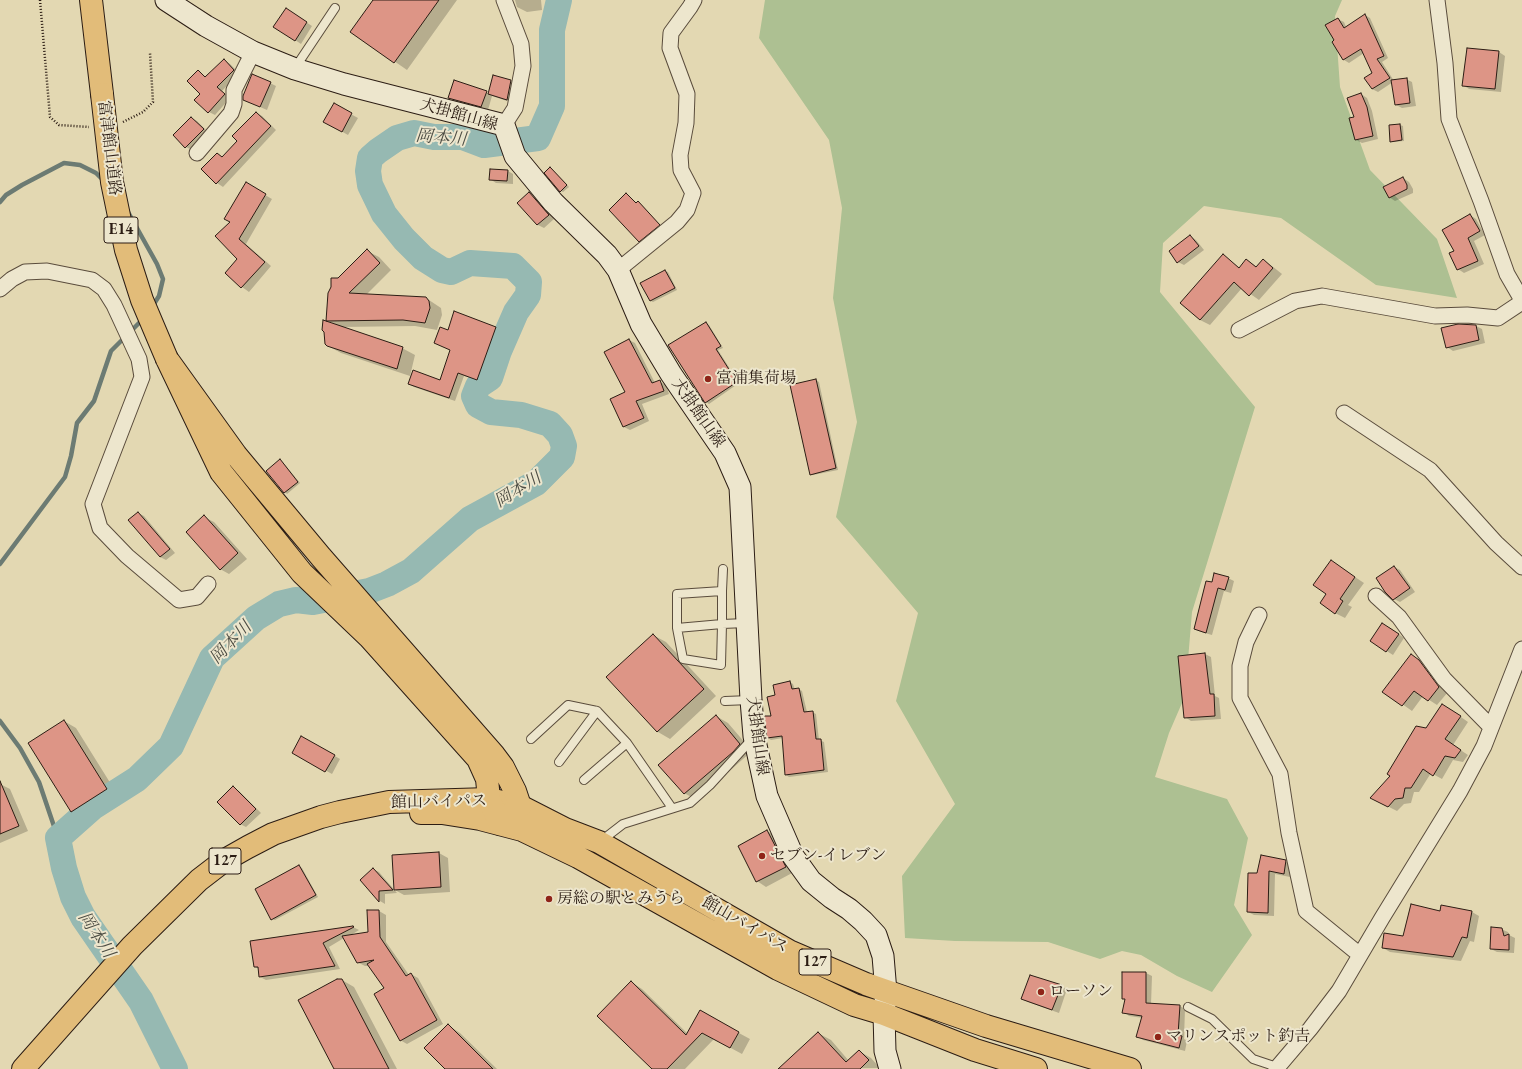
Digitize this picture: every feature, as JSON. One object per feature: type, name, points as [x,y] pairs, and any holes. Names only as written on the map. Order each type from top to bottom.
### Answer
[{"type":"highway","name":"富津館山道路","points":[[91,0],[112,182],[124,244],[132,274],[167,359]]},
{"type":"highway","points":[[167,359],[221,472],[302,572],[376,632],[494,755],[503,767],[511,780],[520,806],[500,824],[489,799],[487,779],[478,759],[376,632],[321,557],[236,455],[167,359]]},
{"type":"highway","name":"館山バイパス","points":[[23,1069],[78,1005],[132,946],[199,880],[225,860],[273,834],[340,812],[389,802],[489,799],[520,806],[565,828],[599,842],[789,951],[886,992],[986,1026],[1130,1069]]},
{"type":"highway","name":"館山バイパス","points":[[340,812],[442,813],[500,824],[522,830],[578,857],[778,969],[854,1005],[884,1014],[975,1050],[1036,1069]]},
{"type":"main road","name":"犬掛館山線","points":[[166,0],[206,26],[253,52],[295,69],[504,128],[515,156],[553,202],[607,255],[618,270],[641,324],[671,374],[725,453],[740,487],[754,736],[767,796],[793,856],[811,881],[832,898],[849,909],[876,935],[883,956],[886,992],[884,1014],[886,1050],[890,1069]]},
{"type":"street","points":[[504,0],[521,44],[523,66],[515,108],[504,128]]},
{"type":"street","points":[[618,270],[677,222],[687,210],[693,193],[681,170],[680,156],[686,123],[687,94],[670,48],[671,33],[694,0]]},
{"type":"street","points":[[1239,330],[1295,301],[1322,296],[1435,316],[1467,315],[1498,318],[1522,301],[1507,274],[1482,201],[1449,119],[1445,63],[1437,0]]},
{"type":"street","points":[[197,153],[231,113],[234,104],[234,90],[253,52]]},
{"type":"street","points":[[0,289],[12,279],[25,272],[47,271],[92,280],[104,289],[114,305],[140,359],[142,377],[93,504],[100,528],[127,556],[179,600],[197,597],[208,584]]},
{"type":"street","points":[[1344,413],[1430,470],[1496,543],[1522,567]]},
{"type":"street","points":[[1376,596],[1399,617],[1444,679],[1491,727]]},
{"type":"street","points":[[1259,615],[1246,642],[1240,666],[1240,698],[1280,774],[1289,833],[1306,911],[1360,955]]},
{"type":"street","points":[[1277,1068],[1310,1029],[1335,996],[1460,791],[1484,746],[1521,654]]},
{"type":"lane","points":[[295,69],[335,8]]},
{"type":"lane","points":[[722,591],[677,594],[677,628],[683,659],[721,665],[723,569]]},
{"type":"lane","points":[[677,628],[748,623]]},
{"type":"lane","points":[[725,701],[751,700]]},
{"type":"lane","points":[[531,739],[568,705],[597,711],[627,743],[672,808]]},
{"type":"lane","points":[[559,762],[597,711]]},
{"type":"lane","points":[[599,842],[623,824],[690,803],[710,785],[754,736]]},
{"type":"lane","points":[[584,780],[627,743]]},
{"type":"lane","points":[[1188,1007],[1212,1019],[1253,1059],[1277,1068]]},
{"type":"green space","points":[[765,0],[1342,0],[1335,16],[1340,87],[1370,170],[1437,239],[1457,298],[1376,285],[1281,218],[1204,206],[1163,243],[1160,292],[1255,407],[1192,612],[1185,696],[1169,733],[1155,777],[1227,799],[1248,838],[1234,905],[1252,935],[1212,992],[1177,976],[1141,955],[1122,951],[1100,959],[1048,942],[955,941],[905,938],[902,876],[955,804],[896,701],[918,613],[836,517],[857,422],[833,298],[842,208],[829,140],[759,38]]},
{"type":"building","points":[[373,0],[439,0],[394,63],[350,32]]},
{"type":"building","points":[[286,8],[307,22],[295,41],[273,27]]},
{"type":"building","points":[[1365,14],[1384,56],[1377,59],[1390,78],[1372,89],[1364,78],[1372,73],[1361,49],[1343,60],[1332,42],[1334,40],[1325,25],[1338,18],[1344,28]]},
{"type":"building","points":[[1467,48],[1499,51],[1495,89],[1462,86]]},
{"type":"building","points":[[224,59],[234,70],[217,87],[225,94],[208,113],[194,100],[200,94],[187,81],[198,70],[205,77]]},
{"type":"building","points":[[252,74],[271,82],[260,107],[243,100],[243,96]]},
{"type":"building","points":[[493,75],[511,80],[507,100],[488,94]]},
{"type":"building","points":[[1407,78],[1410,103],[1395,105],[1391,80]]},
{"type":"building","points":[[454,80],[487,91],[481,107],[448,98]]},
{"type":"building","points":[[1361,93],[1367,107],[1373,136],[1355,140],[1349,118],[1354,117],[1347,98]]},
{"type":"building","points":[[334,103],[352,113],[342,132],[323,122]]},
{"type":"building","points":[[256,112],[271,126],[216,184],[201,169],[217,153],[222,157],[237,141],[232,136]]},
{"type":"building","points":[[191,117],[204,129],[185,148],[173,135]]},
{"type":"building","points":[[1400,124],[1402,140],[1390,142],[1389,125]]},
{"type":"building","points":[[550,167],[567,185],[560,192],[544,173]]},
{"type":"building","points":[[490,169],[508,170],[507,181],[489,180]]},
{"type":"building","points":[[1403,177],[1407,185],[1407,189],[1389,198],[1383,187]]},
{"type":"building","points":[[246,182],[266,194],[239,239],[265,262],[241,288],[225,273],[237,259],[215,236],[230,222],[224,219]]},
{"type":"building","points":[[529,192],[549,215],[537,225],[517,203]]},
{"type":"building","points":[[626,193],[636,203],[638,201],[660,225],[639,242],[609,210]]},
{"type":"building","points":[[1470,214],[1480,231],[1468,238],[1478,261],[1457,270],[1449,253],[1454,251],[1442,230]]},
{"type":"building","points":[[1190,235],[1199,246],[1177,263],[1169,251]]},
{"type":"building","points":[[367,249],[380,263],[349,293],[426,297],[429,301],[430,308],[425,323],[403,320],[326,321],[328,293],[331,287],[331,278],[338,278]]},
{"type":"building","points":[[1223,254],[1239,268],[1246,259],[1256,267],[1263,259],[1273,268],[1249,296],[1234,282],[1200,320],[1180,303]]},
{"type":"building","points":[[665,270],[675,288],[650,301],[640,283]]},
{"type":"building","points":[[454,311],[496,327],[477,380],[458,373],[449,398],[408,384],[413,370],[440,380],[450,350],[434,343],[440,327],[448,330]]},
{"type":"building","points":[[323,320],[403,347],[397,369],[327,346],[325,344],[324,332],[322,330]]},
{"type":"building","points":[[706,322],[721,346],[716,349],[737,382],[705,403],[668,345]]},
{"type":"building","points":[[1458,324],[1476,325],[1479,340],[1446,348],[1441,328]]},
{"type":"building","points":[[629,339],[652,383],[660,380],[664,391],[636,401],[644,418],[623,427],[610,399],[625,392],[604,352]]},
{"type":"building","points":[[816,379],[836,468],[810,475],[790,385]]},
{"type":"building","points":[[280,459],[298,482],[284,493],[266,471]]},
{"type":"building","points":[[138,512],[170,549],[160,557],[128,520]]},
{"type":"building","points":[[204,515],[238,553],[220,570],[186,532]]},
{"type":"building","points":[[1331,560],[1355,577],[1340,599],[1343,601],[1335,614],[1320,603],[1326,594],[1313,585]]},
{"type":"building","points":[[1394,566],[1410,588],[1393,600],[1385,592],[1376,578]]},
{"type":"building","points":[[1214,573],[1229,577],[1225,590],[1218,588],[1206,633],[1194,629],[1206,581],[1212,582]]},
{"type":"building","points":[[1382,623],[1399,634],[1386,652],[1370,641]]},
{"type":"building","points":[[653,634],[704,689],[657,732],[606,677]]},
{"type":"building","points":[[1205,653],[1210,694],[1214,694],[1215,716],[1184,718],[1178,656]]},
{"type":"building","points":[[1411,654],[1419,660],[1439,687],[1428,701],[1414,691],[1402,706],[1382,692]]},
{"type":"building","points":[[790,681],[792,689],[799,688],[804,712],[813,711],[816,739],[821,739],[824,770],[785,775],[782,736],[767,738],[764,716],[771,716],[767,697],[775,695],[773,685]]},
{"type":"building","points":[[1442,704],[1461,716],[1445,739],[1461,750],[1455,758],[1445,756],[1433,776],[1423,769],[1411,788],[1405,788],[1403,798],[1395,799],[1388,807],[1370,798],[1390,776],[1387,774],[1416,726],[1426,728]]},
{"type":"building","points":[[716,715],[740,744],[733,752],[684,794],[658,765]]},
{"type":"building","points":[[64,720],[107,789],[71,812],[28,743]]},
{"type":"building","points":[[301,736],[335,755],[325,772],[292,753]]},
{"type":"building","points":[[0,781],[19,826],[0,834]]},
{"type":"building","points":[[233,786],[256,809],[240,825],[217,802]]},
{"type":"building","name":"セブン-イレブン","points":[[767,830],[786,867],[756,882],[738,846]]},
{"type":"building","points":[[439,852],[441,887],[394,890],[392,855]]},
{"type":"building","points":[[1261,855],[1286,860],[1284,874],[1269,871],[1268,913],[1247,912],[1248,873],[1257,873]]},
{"type":"building","points":[[299,865],[316,895],[271,920],[255,889]]},
{"type":"building","points":[[373,868],[393,890],[379,891],[379,902],[360,880]]},
{"type":"building","points":[[1411,904],[1440,911],[1441,905],[1472,911],[1467,938],[1462,937],[1453,957],[1382,948],[1384,933],[1403,936]]},
{"type":"building","points":[[367,910],[379,910],[380,937],[406,976],[411,973],[437,1020],[400,1041],[374,994],[384,988],[367,964],[374,960],[357,963],[342,936],[368,932]]},
{"type":"building","points":[[354,927],[323,943],[335,966],[259,977],[258,967],[254,967],[250,941]]},
{"type":"building","points":[[1491,927],[1502,928],[1504,936],[1509,934],[1509,950],[1490,949]]},
{"type":"building","points":[[1122,972],[1146,972],[1146,1003],[1180,1005],[1178,1035],[1182,1036],[1179,1048],[1136,1037],[1142,1016],[1122,1013],[1125,999],[1122,999]]},
{"type":"building","name":"ローソン","points":[[1030,975],[1062,985],[1052,1010],[1021,999]]},
{"type":"building","points":[[337,979],[342,979],[389,1069],[334,1069],[298,1000]]},
{"type":"building","points":[[631,981],[686,1035],[700,1010],[739,1032],[730,1048],[702,1033],[667,1069],[652,1069],[597,1016]]},
{"type":"building","points":[[448,1024],[493,1069],[445,1069],[424,1048]]},
{"type":"building","points":[[818,1032],[846,1062],[859,1050],[869,1060],[860,1069],[778,1069]]},
{"type":"waterway","name":"岡本川","points":[[175,1069],[141,1001],[83,917],[73,897],[64,868],[58,838],[93,807],[137,779],[171,746],[212,658],[256,618],[279,604],[296,600],[313,602],[369,591],[387,584],[411,571],[470,519],[536,483],[562,457],[564,446],[560,435],[550,424],[521,415],[491,412],[478,405],[474,396],[478,386],[490,378],[499,351],[516,312],[528,295],[529,282],[513,266],[470,263],[451,272],[442,270],[423,258],[404,239],[384,214],[370,185],[368,171],[370,158],[378,151],[397,138],[414,133],[434,137],[463,137],[484,145],[538,138],[552,106],[552,30],[559,0]]},
{"type":"waterway","points":[[0,202],[6,195],[22,185],[64,163],[80,165],[96,173],[104,181]]},
{"type":"waterway","points":[[128,212],[157,264],[163,279],[159,296],[152,307]]},
{"type":"waterway","points":[[0,564],[65,477],[71,456],[77,423],[94,401],[111,351],[144,318]]},
{"type":"waterway","points":[[0,721],[20,748],[39,782],[58,838]]},
{"type":"place","name":"富浦集荷場","points":[[708,379]]},
{"type":"place","name":"セブン-イレブン","points":[[762,856]]},
{"type":"place","name":"房総の駅とみうら","points":[[549,899]]},
{"type":"place","name":"ローソン","points":[[1041,992]]},
{"type":"place","name":"マリンスポット釣𠮷","points":[[1158,1037]]}]
